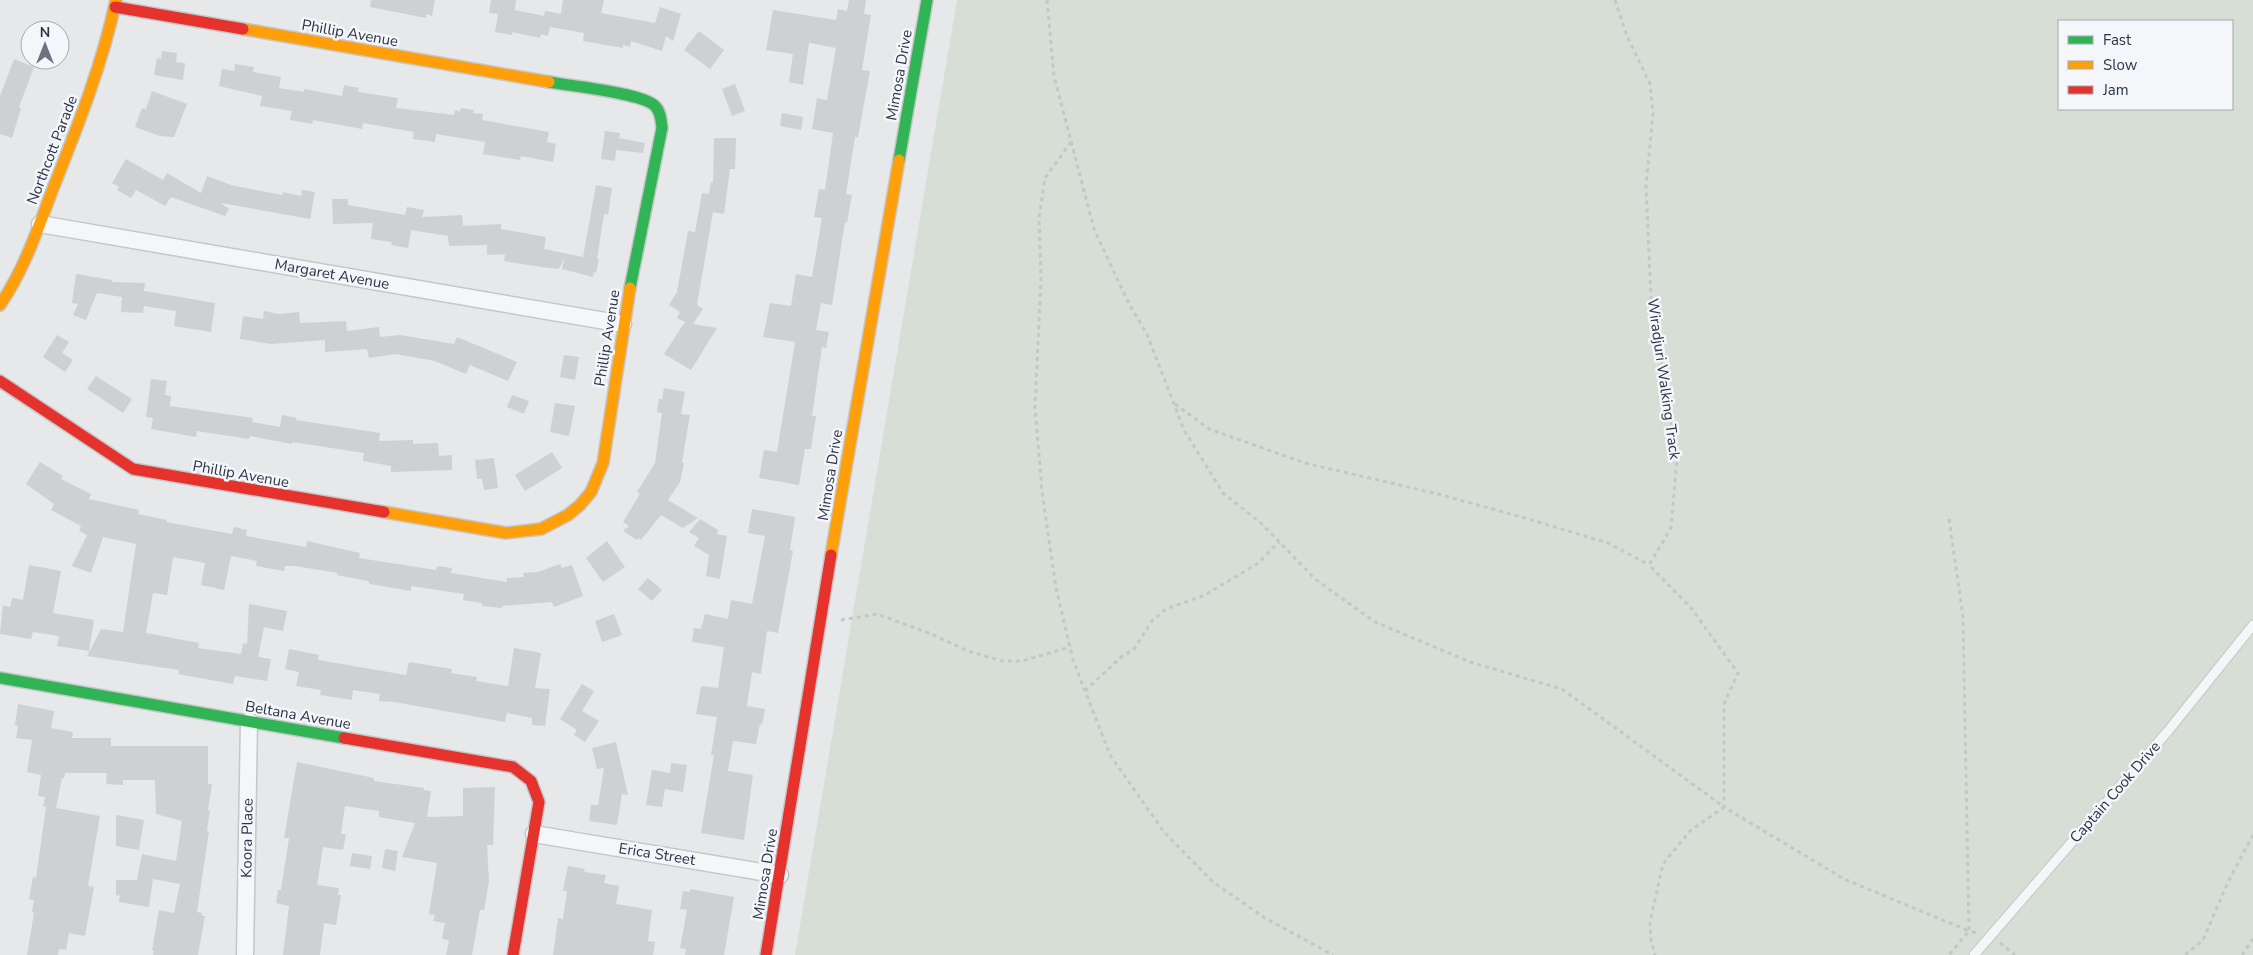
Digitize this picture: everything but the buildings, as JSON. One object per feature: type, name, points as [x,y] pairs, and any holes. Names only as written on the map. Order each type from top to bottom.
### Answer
[{"type":"street","name":"Mimosa Drive","points":[[766,955],[854,417],[927,0]]},
{"type":"street","name":"Northcott Parade","points":[[0,304],[9,293],[40,224],[86,105],[102,57],[115,4]]},
{"type":"street","name":"Phillip Avenue","points":[[0,381],[133,469],[506,534],[540,529],[568,515],[591,492],[603,463],[624,324],[662,128],[662,118],[656,105],[636,97],[115,4]]},
{"type":"street","name":"Margaret Avenue","points":[[40,224],[624,324]]},
{"type":"street","name":"Beltana Avenue","points":[[0,678],[513,767],[529,777],[538,794],[539,802],[513,955]]},
{"type":"street","name":"Koora Place","points":[[245,955],[248,721]]},
{"type":"street","name":"Erica Street","points":[[534,834],[780,875]]},
{"type":"lane","name":"Captain Cook Drive","points":[[1974,955],[2168,731],[2253,625]]},
{"type":"path","points":[[1047,0],[1054,76],[1094,229],[1129,304],[1147,334],[1184,430],[1223,493],[1262,524],[1315,579],[1374,622],[1470,662],[1562,689],[1724,806],[1844,879],[1969,931]]},
{"type":"path","name":"Wiradjuri Walking Track","points":[[1615,0],[1627,36],[1650,84],[1653,113],[1646,186],[1651,298],[1677,459],[1671,528],[1649,565]]},
{"type":"path","points":[[1071,142],[1046,178],[1038,218],[1041,278],[1035,407],[1042,492],[1056,588],[1070,647],[1110,756],[1164,832],[1214,882],[1265,918],[1333,955]]},
{"type":"path","points":[[1175,404],[1209,429],[1305,463],[1438,494],[1525,518],[1608,543],[1649,565],[1691,608],[1738,673],[1724,704],[1724,806]]},
{"type":"path","points":[[1949,519],[1963,617],[1969,931],[1949,955]]},
{"type":"path","points":[[1085,691],[1121,657],[1134,649],[1152,622],[1166,609],[1205,595],[1249,569],[1257,564],[1279,542]]},
{"type":"path","points":[[821,624],[876,614],[929,633],[968,650],[1003,661],[1022,661],[1070,647]]},
{"type":"path","points":[[1655,955],[1651,940],[1650,922],[1662,864],[1690,831],[1724,806]]},
{"type":"path","points":[[2185,955],[2203,940],[2228,882],[2253,835]]},
{"type":"path","points":[[2242,955],[2253,939]]},
{"type":"shaded area","points":[[957,0],[2253,0],[2253,955],[795,955]]},
{"type":"traffic: fast","points":[[899,160],[927,0]]},
{"type":"traffic: fast","points":[[549,82],[636,97],[648,101],[660,113],[662,128],[630,288]]},
{"type":"traffic: fast","points":[[0,678],[344,738]]},
{"type":"traffic: slow","points":[[0,305],[9,292],[29,250],[80,120],[104,49],[116,0]]},
{"type":"traffic: slow","points":[[243,29],[549,82]]},
{"type":"traffic: slow","points":[[831,555],[899,160]]},
{"type":"traffic: slow","points":[[384,512],[506,533],[541,529],[568,515],[580,505],[591,492],[603,463],[630,288]]},
{"type":"traffic: jam","points":[[115,7],[243,29]]},
{"type":"traffic: jam","points":[[0,381],[133,469],[384,512]]},
{"type":"traffic: jam","points":[[766,955],[831,555]]},
{"type":"traffic: jam","points":[[344,738],[513,767],[531,781],[539,802],[513,955]]}]
